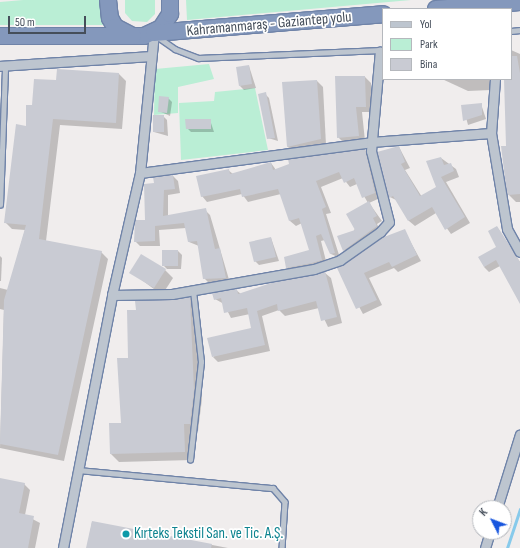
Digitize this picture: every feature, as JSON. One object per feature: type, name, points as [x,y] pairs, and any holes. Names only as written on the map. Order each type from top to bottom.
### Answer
[{"type":"highway","points":[[108,0],[110,18],[115,27],[134,36]]},
{"type":"highway","points":[[154,33],[166,22],[170,0]]},
{"type":"highway","points":[[448,8],[520,2]]},
{"type":"highway","name":"Kahramanmaraş - Gaziantep yolu","points":[[134,36],[154,33],[382,14]]},
{"type":"highway","points":[[0,36],[134,36]]},
{"type":"street","points":[[63,548],[112,294],[140,173],[150,56],[154,33]]},
{"type":"street","points":[[112,294],[130,297],[193,291],[314,269],[340,260],[380,232],[389,222],[371,142],[382,50]]},
{"type":"street","points":[[3,66],[150,56]]},
{"type":"street","points":[[495,80],[491,133],[507,229],[520,252]]},
{"type":"street","points":[[140,173],[371,142],[491,133]]},
{"type":"street","points":[[499,500],[520,434]]},
{"type":"lane","points":[[154,33],[175,49],[198,58],[382,50]]},
{"type":"lane","points":[[0,205],[3,66]]},
{"type":"lane","points":[[190,460],[201,362],[193,291]]},
{"type":"lane","points":[[78,470],[272,488],[285,502],[282,548]]},
{"type":"green space","points":[[23,0],[103,0],[105,25],[0,25],[0,2]]},
{"type":"green space","points":[[125,0],[155,0],[155,14],[147,22],[132,21],[125,13]]},
{"type":"green space","points":[[186,0],[411,0],[187,20]]},
{"type":"green space","points":[[209,64],[214,79],[178,87],[178,113],[154,115],[155,69]]},
{"type":"green space","points":[[255,88],[268,150],[181,160],[179,103],[214,101],[215,92]]},
{"type":"building","points":[[512,56],[517,56],[520,73],[520,194],[507,195],[501,146],[506,146],[504,80],[512,80]]},
{"type":"building","points":[[249,65],[252,84],[239,86],[236,67]]},
{"type":"building","points":[[57,69],[119,73],[116,123],[53,119],[39,239],[102,251],[58,455],[0,444],[4,300],[26,225],[4,223],[16,124],[26,126],[26,105],[32,105],[34,79],[56,80]]},
{"type":"building","points":[[335,76],[365,76],[366,107],[356,107],[359,136],[337,138]]},
{"type":"building","points":[[317,80],[321,139],[287,147],[282,82]]},
{"type":"building","points":[[266,92],[275,138],[267,139],[258,94]]},
{"type":"building","points":[[159,96],[169,97],[167,113],[158,112]]},
{"type":"building","points":[[482,103],[482,115],[463,121],[461,105]]},
{"type":"building","points":[[153,115],[164,115],[164,132],[153,132]]},
{"type":"building","points":[[185,119],[211,119],[211,129],[186,129]]},
{"type":"building","points":[[399,146],[405,162],[401,164],[420,196],[436,187],[426,161],[441,157],[444,165],[451,163],[454,171],[441,177],[465,217],[445,230],[432,207],[408,221],[393,196],[389,198],[377,152]]},
{"type":"building","points":[[365,149],[375,193],[362,198],[354,178],[344,183],[339,172],[316,181],[326,207],[322,209],[335,253],[330,254],[321,234],[316,236],[322,260],[286,268],[284,257],[309,250],[299,218],[289,221],[278,189],[242,197],[240,189],[201,197],[196,176],[229,169],[230,174],[271,162],[273,170],[289,164],[288,159]]},
{"type":"building","points":[[173,175],[175,189],[164,190],[163,216],[206,208],[215,249],[220,248],[226,278],[203,279],[197,241],[188,242],[184,223],[155,226],[155,241],[134,242],[135,220],[145,220],[144,184],[154,183],[153,177]]},
{"type":"building","points":[[369,201],[377,216],[373,218],[377,226],[343,251],[337,236],[355,230],[346,214]]},
{"type":"building","points":[[497,226],[520,262],[520,304],[496,260],[484,267],[478,257],[496,247],[488,231]]},
{"type":"building","points":[[405,229],[417,255],[392,267],[389,262],[364,273],[377,300],[356,309],[337,268],[384,237]]},
{"type":"building","points":[[271,237],[276,257],[254,262],[249,242]]},
{"type":"building","points":[[162,250],[178,250],[178,266],[162,266]]},
{"type":"building","points":[[141,254],[166,269],[154,288],[129,273]]},
{"type":"building","points":[[325,271],[337,317],[321,321],[316,301],[278,311],[277,304],[257,311],[265,345],[212,357],[207,338],[251,328],[247,308],[224,313],[221,298],[214,300],[212,293],[237,289],[238,294],[271,283]]},
{"type":"building","points":[[190,297],[194,390],[190,424],[184,424],[185,452],[110,454],[109,423],[121,423],[117,358],[128,358],[127,310],[136,310],[135,301]]},
{"type":"building","points":[[0,478],[25,483],[19,513],[34,516],[28,548],[0,548]]},
{"type":"building","name":"Kırteks Tekstil San. ve Tic. A.Ş.","points":[[92,521],[212,544],[211,548],[86,548]]},
{"type":"waterway","points":[[507,548],[520,509]]},
{"type":"place","name":"Kırteks Tekstil San. ve Tic. A.Ş.","points":[[126,534]]}]
